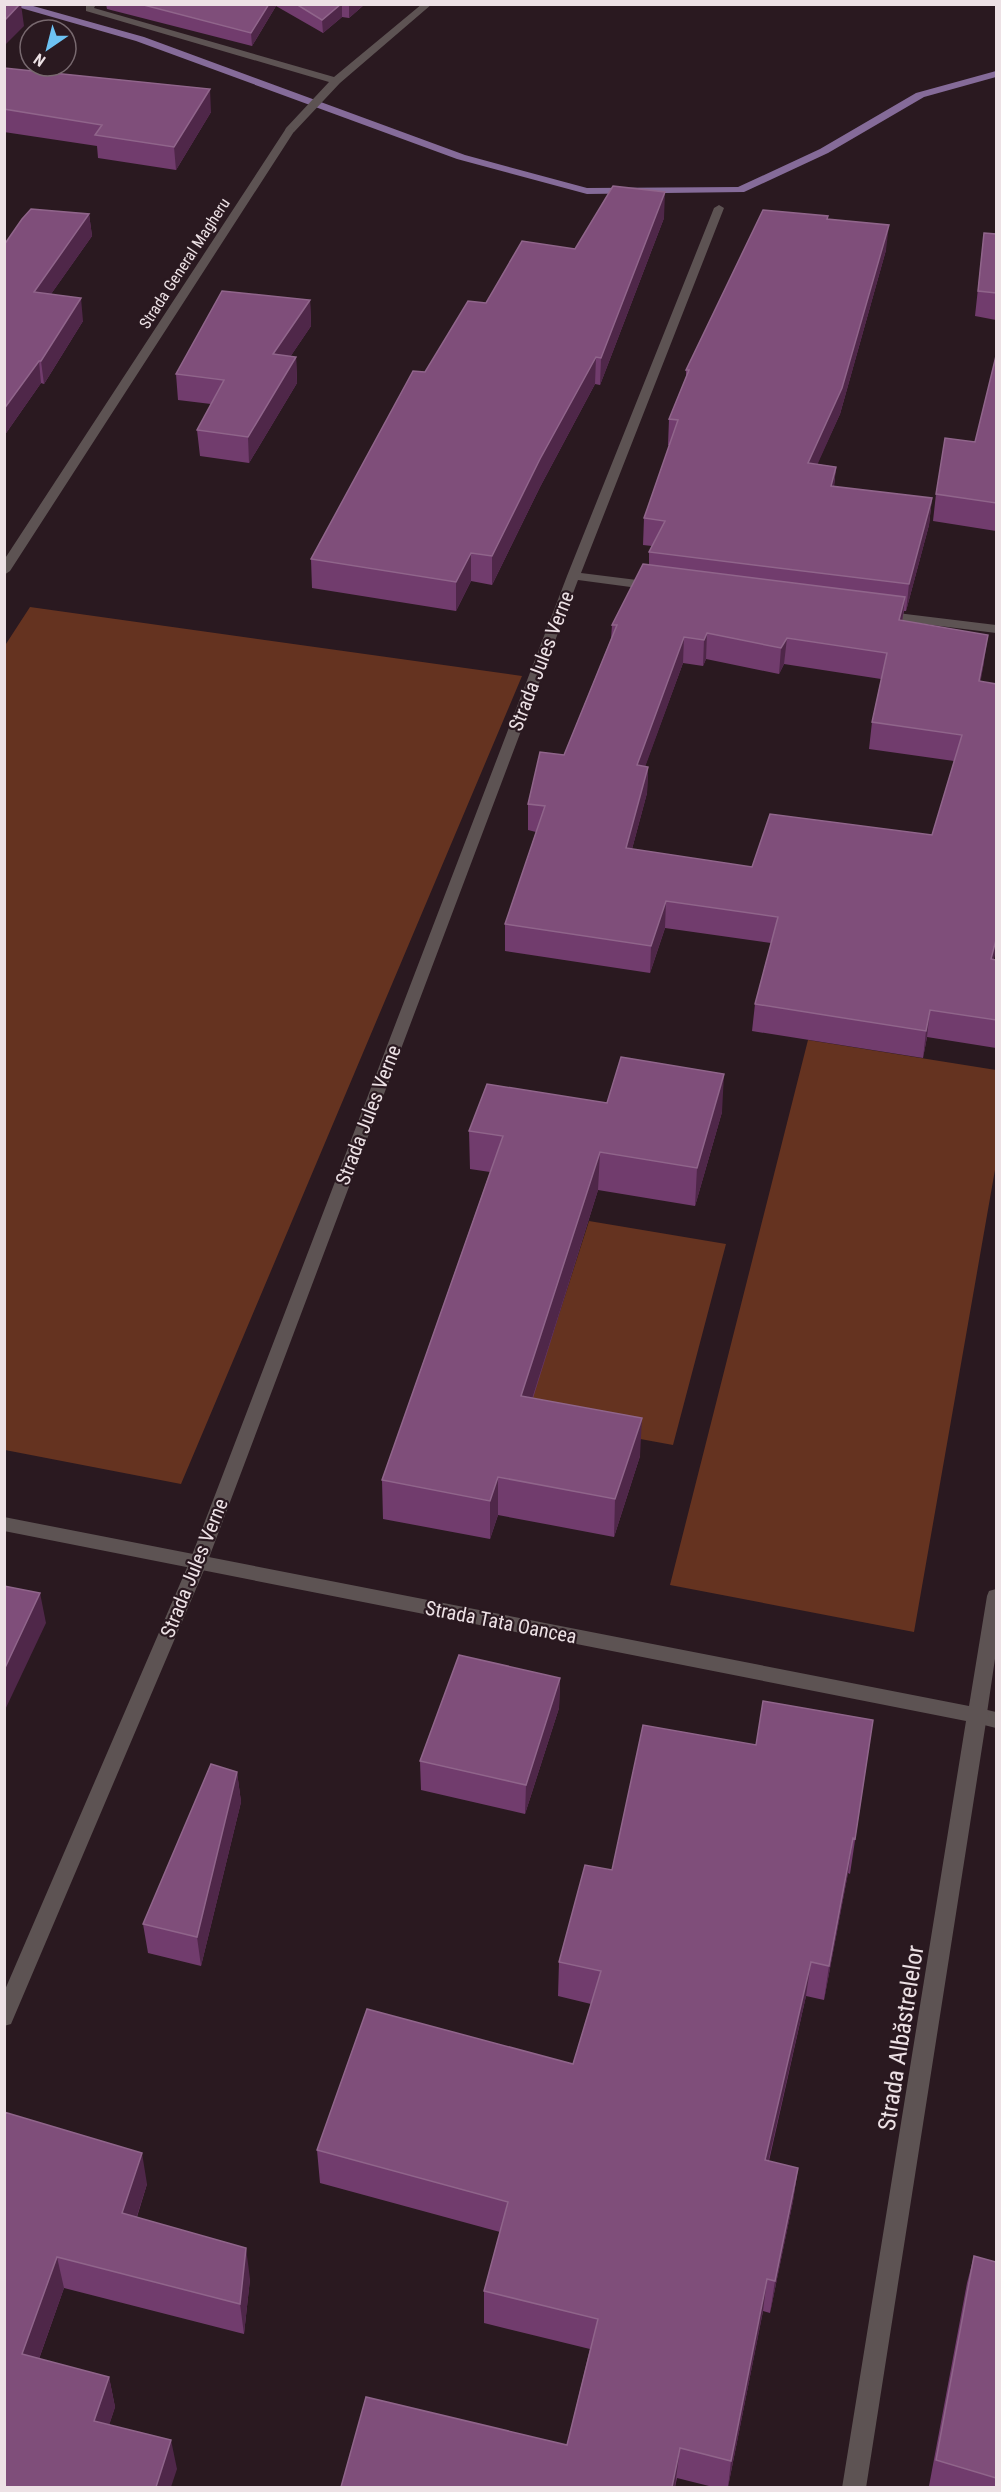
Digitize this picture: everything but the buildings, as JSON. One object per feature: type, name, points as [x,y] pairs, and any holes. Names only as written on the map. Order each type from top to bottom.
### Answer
[{"type":"street","name":"Strada General Magheru","points":[[4,571],[290,130],[336,81],[428,4]]},
{"type":"street","points":[[90,7],[336,81]]},
{"type":"street","name":"Strada Jules Verne","points":[[4,2017],[198,1563],[573,576],[719,208]]},
{"type":"street","points":[[573,576],[667,588]]},
{"type":"street","points":[[867,613],[996,629]]},
{"type":"street","name":"Strada Tata Oancea","points":[[4,1524],[988,1718]]},
{"type":"street","name":"Strada Albăstrelelor","points":[[854,2487],[988,1718],[996,1596]]},
{"type":"shaded area","points":[[30,607],[522,676],[181,1484],[5,1450],[4,647]]},
{"type":"shaded area","points":[[808,1040],[996,1070],[996,1164],[914,1632],[670,1585]]},
{"type":"shaded area","points":[[589,1221],[726,1244],[673,1445],[526,1418]]},
{"type":"waterway","points":[[12,4],[140,39],[461,157],[587,191],[740,190],[824,151],[920,95],[996,74]]}]
